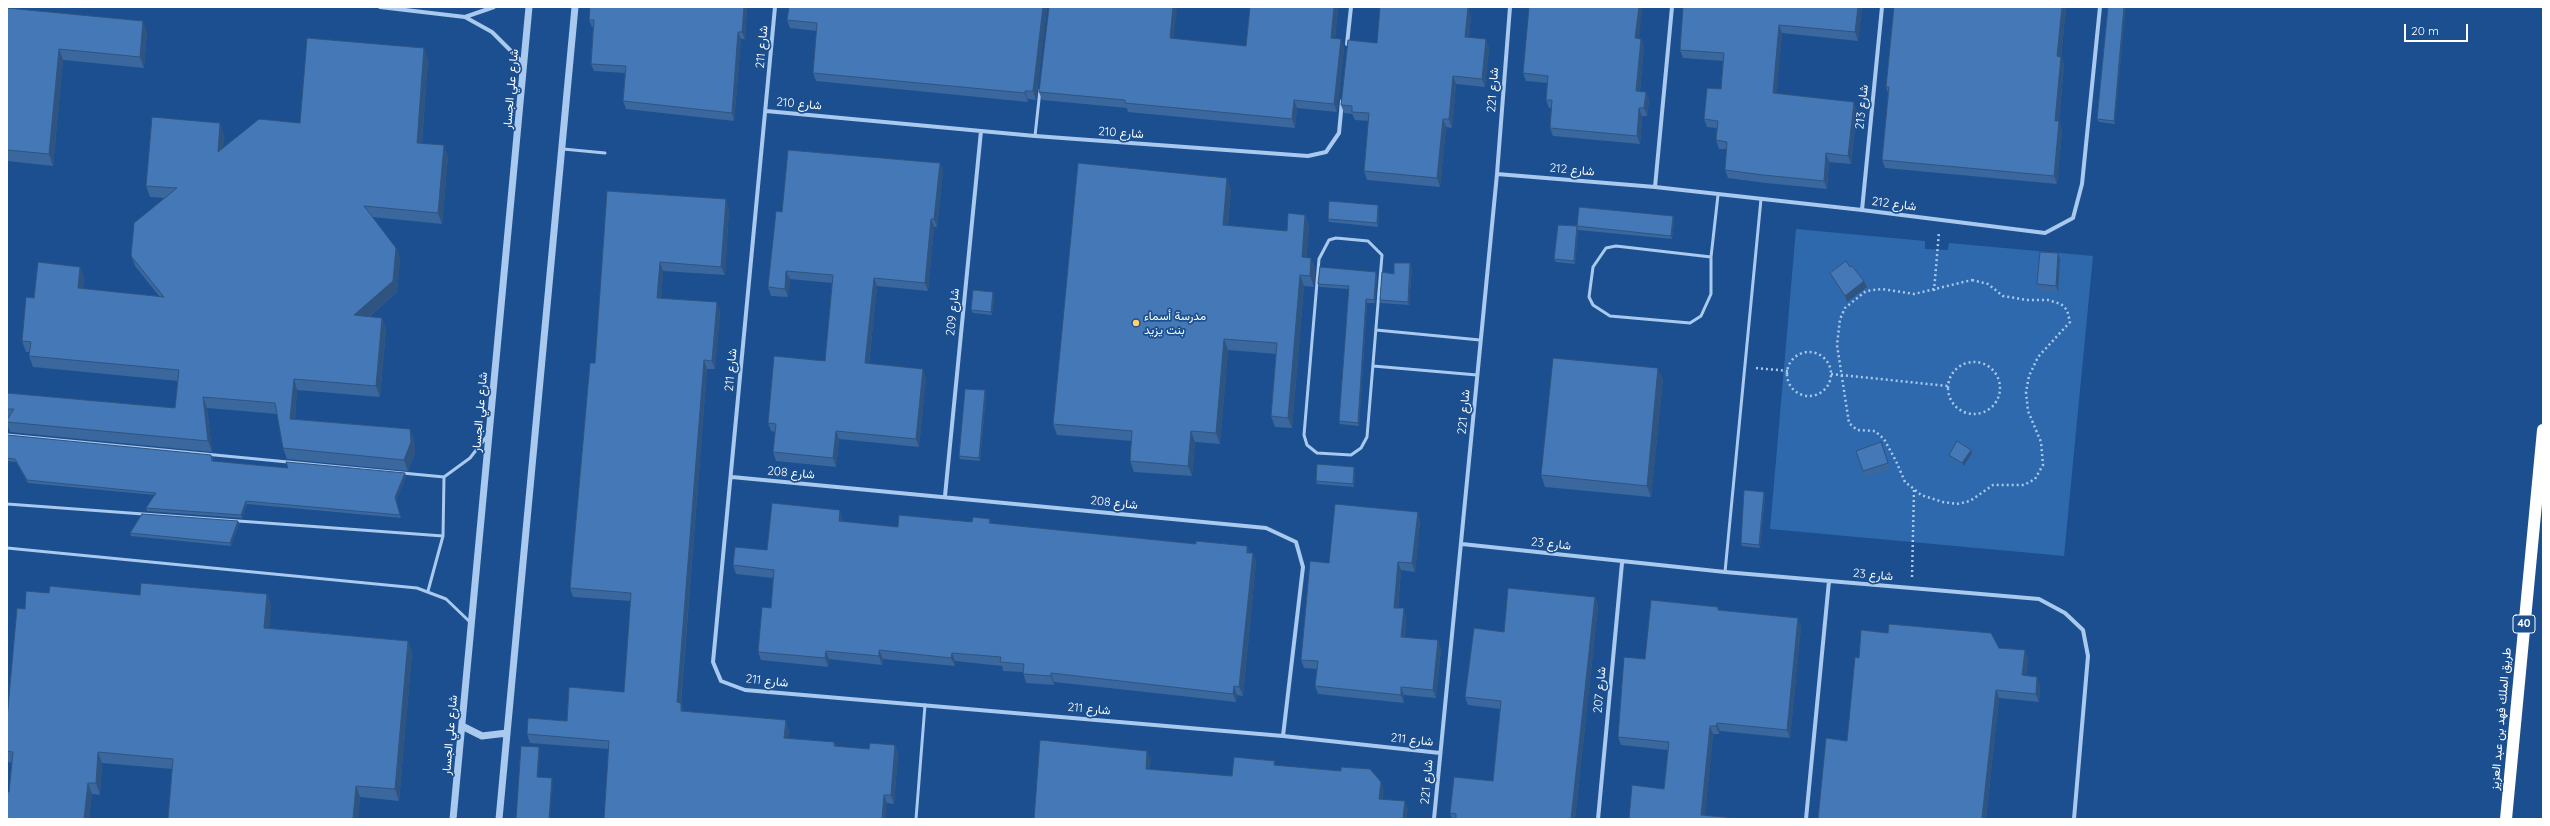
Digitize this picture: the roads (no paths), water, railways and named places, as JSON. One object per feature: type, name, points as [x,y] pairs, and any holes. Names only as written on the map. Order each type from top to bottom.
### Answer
[{"type":"highway","name":"طريق الملك فهد بن عبد العزيز","points":[[2506,819],[2543,430]]},
{"type":"street","points":[[380,7],[465,17],[492,32],[524,64]]},
{"type":"street","points":[[465,17],[494,7]]},
{"type":"street","name":"شارع علي الجسار","points":[[453,819],[529,7]]},
{"type":"street","points":[[499,819],[575,7]]},
{"type":"street","name":"شارع 211","points":[[775,7],[732,477],[713,662],[721,681],[745,690],[925,704],[1283,736],[1440,753]]},
{"type":"street","points":[[1347,46],[1351,7]]},
{"type":"street","name":"شارع 221","points":[[1434,819],[1497,174],[1510,7]]},
{"type":"street","points":[[1655,188],[1672,7]]},
{"type":"street","name":"شارع 213","points":[[1862,210],[1882,7]]},
{"type":"street","name":"شارع 212","points":[[1497,174],[1761,199],[2046,233],[2073,218],[2082,184],[2100,7]]},
{"type":"street","name":"شارع 210","points":[[766,111],[1035,136],[1308,156],[1326,152],[1339,133],[1343,94]]},
{"type":"street","name":"شارع 209","points":[[944,496],[981,131]]},
{"type":"street","name":"شارع 208","points":[[732,477],[944,496],[1266,528],[1296,542],[1303,567],[1283,736]]},
{"type":"street","name":"شارع 23","points":[[1462,544],[1725,572],[2039,599],[2065,613],[2083,630],[2088,656],[2074,819]]},
{"type":"street","name":"شارع 207","points":[[1598,819],[1622,562]]},
{"type":"street","points":[[1806,819],[1829,581]]},
{"type":"street","points":[[462,726],[482,736],[507,733]]},
{"type":"lane","points":[[1035,136],[1041,83]]},
{"type":"lane","points":[[562,149],[605,153]]},
{"type":"lane","points":[[1711,257],[1616,246],[1606,248],[1593,267],[1589,297],[1593,306],[1610,316],[1690,323],[1701,316],[1708,305],[1711,294],[1711,257],[1718,195]]},
{"type":"lane","points":[[1725,572],[1761,199]]},
{"type":"lane","points":[[1336,238],[1368,241],[1382,255],[1373,366],[1366,437],[1361,448],[1351,455],[1317,453],[1307,445],[1304,435],[1319,259],[1328,240],[1336,238]]},
{"type":"lane","points":[[1376,330],[1480,340]]},
{"type":"lane","points":[[1373,366],[1477,375]]},
{"type":"lane","points":[[7,434],[444,477],[470,458],[490,431]]},
{"type":"lane","points":[[428,591],[443,536],[444,477]]},
{"type":"lane","points":[[7,504],[443,536]]},
{"type":"lane","points":[[7,548],[417,588],[446,599],[472,623]]},
{"type":"lane","points":[[916,819],[925,704]]},
{"type":"place","name":"مدرسة أسماء بنت يزيد","points":[[1136,323]]}]
